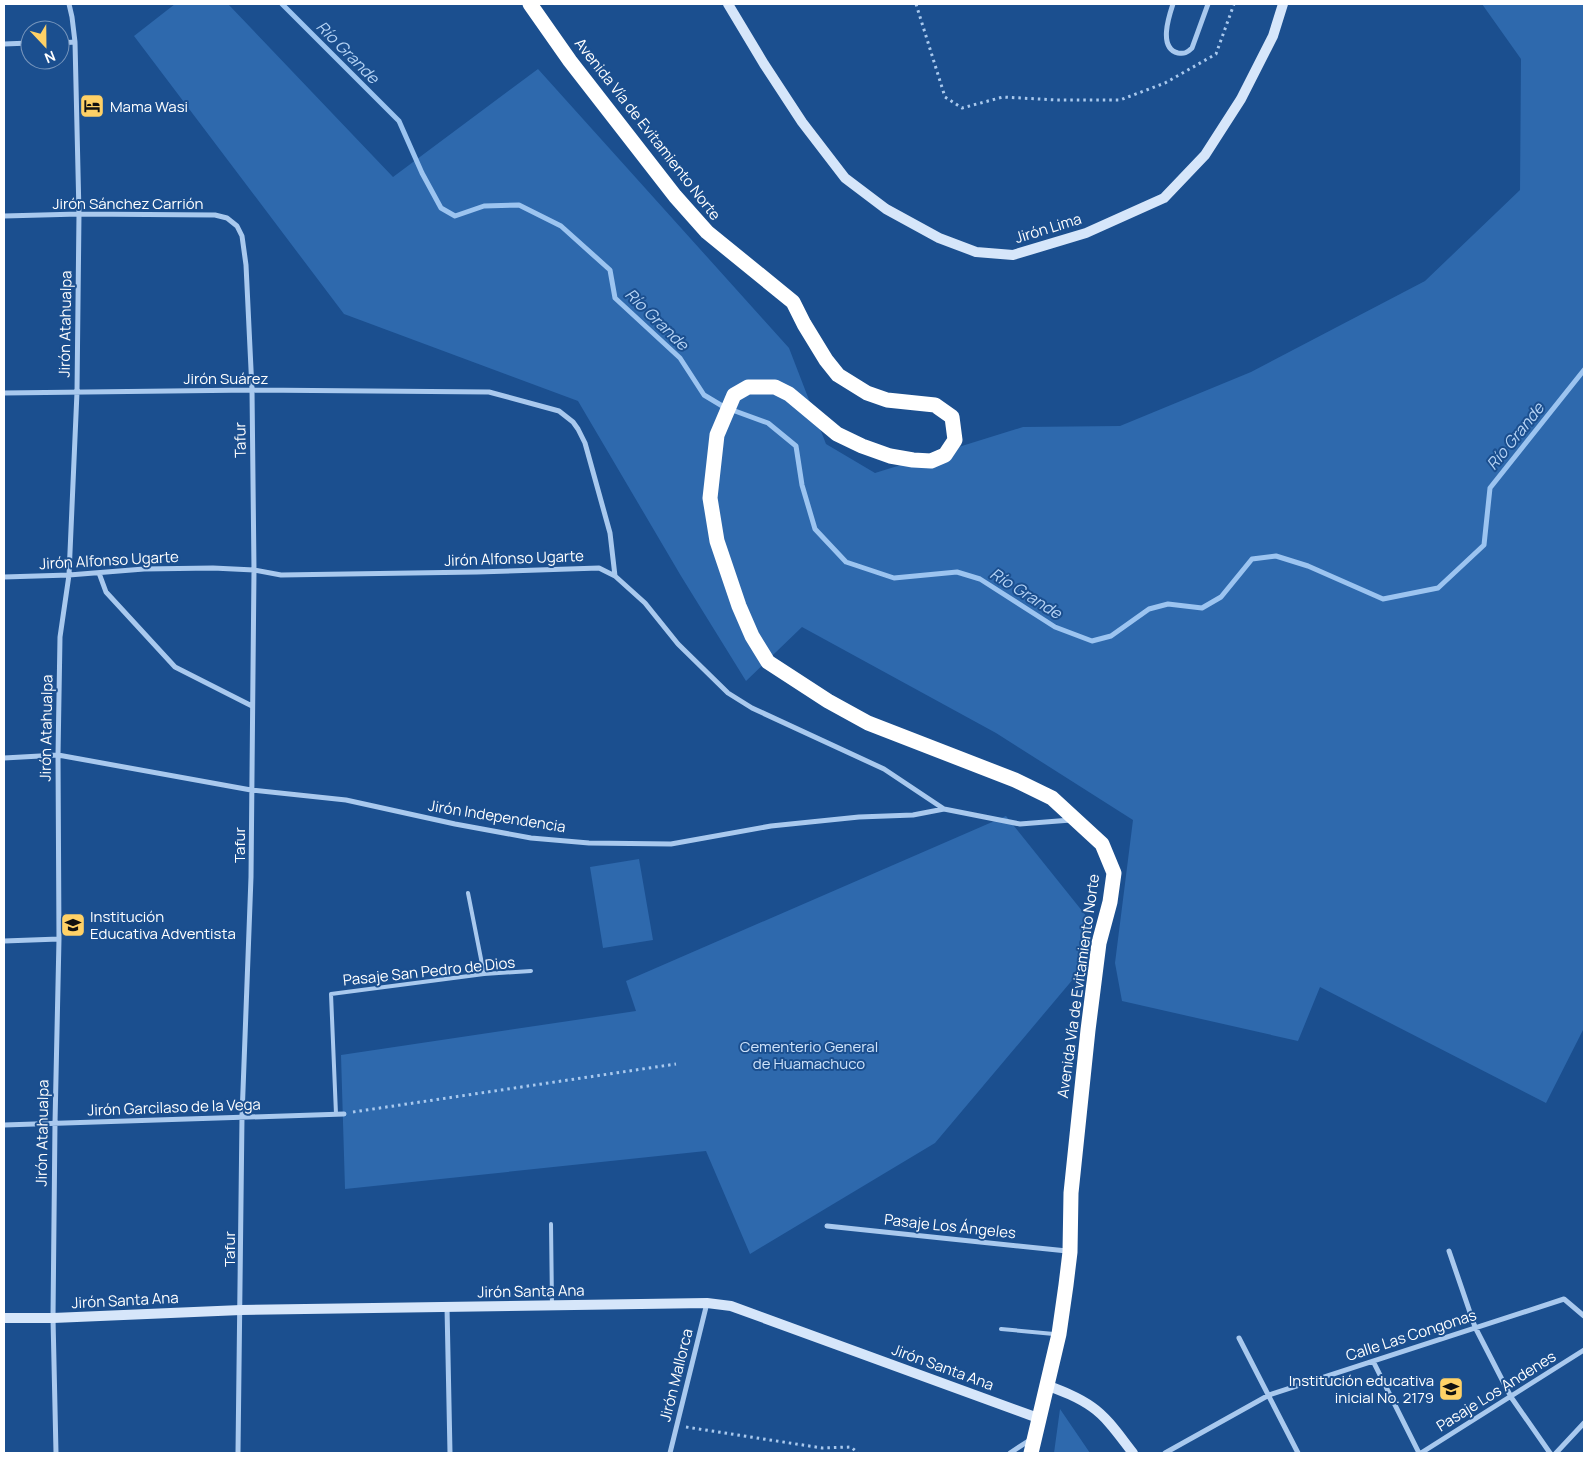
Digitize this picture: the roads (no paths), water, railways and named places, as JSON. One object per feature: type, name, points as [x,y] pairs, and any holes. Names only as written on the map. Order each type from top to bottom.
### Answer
[{"type":"highway","name":"Avenida Vía de Evitamiento Norte","points":[[530,4],[570,61],[675,196],[707,232],[793,302],[826,360],[838,375],[867,394],[887,400],[935,405],[952,417],[955,440],[945,455],[931,461],[913,460],[890,456],[837,434],[789,394],[775,387],[748,387],[734,395],[717,435],[710,498],[717,541],[752,636],[768,662],[868,723],[1015,780],[1052,798],[1102,844],[1114,873],[1110,902],[1099,943],[1088,1030],[1071,1193],[1070,1252],[1059,1334],[1031,1453]]},
{"type":"street","name":"Jirón Atahualpa","points":[[56,1453],[53,1318],[59,939],[58,755],[60,636],[70,575],[77,392],[79,214],[75,42],[69,4]]},
{"type":"street","name":"Jirón Lima","points":[[728,4],[802,122],[845,178],[886,209],[939,238],[976,252],[1012,255],[1086,233],[1164,198],[1204,154],[1241,99],[1273,36],[1283,4]]},
{"type":"street","points":[[1173,4],[1166,24],[1166,37],[1169,46],[1174,52],[1182,54],[1187,53],[1192,48],[1208,4]]},
{"type":"street","points":[[70,42],[75,42]]},
{"type":"street","points":[[4,44],[20,44]]},
{"type":"street","name":"Jirón Sánchez Carrión","points":[[4,216],[79,214],[216,215],[227,218],[237,226],[242,236]]},
{"type":"street","name":"Tafur","points":[[238,1453],[242,1117],[252,877],[251,790],[254,570],[252,390],[246,265],[242,236]]},
{"type":"street","name":"Jirón Suárez","points":[[4,394],[252,390],[489,392],[558,411],[573,422],[585,443],[610,533],[615,576]]},
{"type":"street","name":"Jirón Alfonso Ugarte","points":[[4,577],[70,575],[144,569],[213,568],[254,570],[281,575],[599,568],[615,576],[644,604],[678,644],[728,693],[752,708],[884,769],[944,809]]},
{"type":"street","points":[[99,572],[106,592],[174,667],[252,706]]},
{"type":"street","name":"Jirón Independencia","points":[[4,758],[58,755],[251,790],[346,800],[455,824],[531,838],[589,843],[671,844],[781,825],[859,817],[913,815],[944,809],[1020,824],[1077,820]]},
{"type":"street","points":[[4,941],[59,939]]},
{"type":"street","name":"Jirón Garcilaso de la Vega","points":[[4,1125],[344,1114]]},
{"type":"street","name":"Pasaje Los Ángeles","points":[[827,1226],[1070,1252]]},
{"type":"street","points":[[1449,1252],[1475,1327],[1511,1397],[1550,1453]]},
{"type":"street","name":"Calle Las Congonas","points":[[1165,1453],[1269,1395],[1475,1327],[1564,1299],[1584,1316]]},
{"type":"street","name":"Jirón Santa Ana","points":[[4,1318],[53,1318],[241,1310],[707,1303],[731,1306],[1038,1418]]},
{"type":"street","name":"Jirón Mallorca","points":[[670,1453],[707,1303]]},
{"type":"street","points":[[446,1307],[450,1453]]},
{"type":"street","points":[[1239,1338],[1298,1453]]},
{"type":"street","name":"Pasaje Los Andenes","points":[[1420,1453],[1584,1350]]},
{"type":"street","points":[[1373,1361],[1420,1453]]},
{"type":"street","points":[[1046,1385],[1072,1395],[1094,1408],[1133,1453]]},
{"type":"street","points":[[1556,1453],[1584,1423]]},
{"type":"street","points":[[1010,1453],[1034,1438]]},
{"type":"lane","points":[[468,893],[484,974]]},
{"type":"lane","name":"Pasaje San Pedro de Dios","points":[[336,1114],[331,994],[484,974],[531,971]]},
{"type":"lane","points":[[551,1224],[552,1305]]},
{"type":"lane","points":[[1001,1328],[1059,1334]]},
{"type":"waterway","name":"Río Grande","points":[[282,4],[399,121],[422,173],[441,208],[455,216],[484,206],[519,205],[561,226],[610,270],[615,298],[680,358],[704,395],[724,407],[768,423],[796,446],[802,485],[815,529],[846,562],[894,578],[957,572],[980,579],[1055,627],[1092,641],[1111,636],[1149,609],[1168,604],[1202,608],[1221,597],[1252,559],[1276,556],[1308,566],[1383,599],[1438,588],[1484,545],[1490,488],[1584,370]]},
{"type":"place","name":"Mama Wasi","points":[[92,106]]},
{"type":"place","name":"Institución Educativa Adventista","points":[[73,925]]},
{"type":"place","name":"Institución educativa inicial No. 2179","points":[[1451,1389]]},
{"type":"park label","name":"Cementerio General de Huamachuco","points":[[809,1054]]}]
